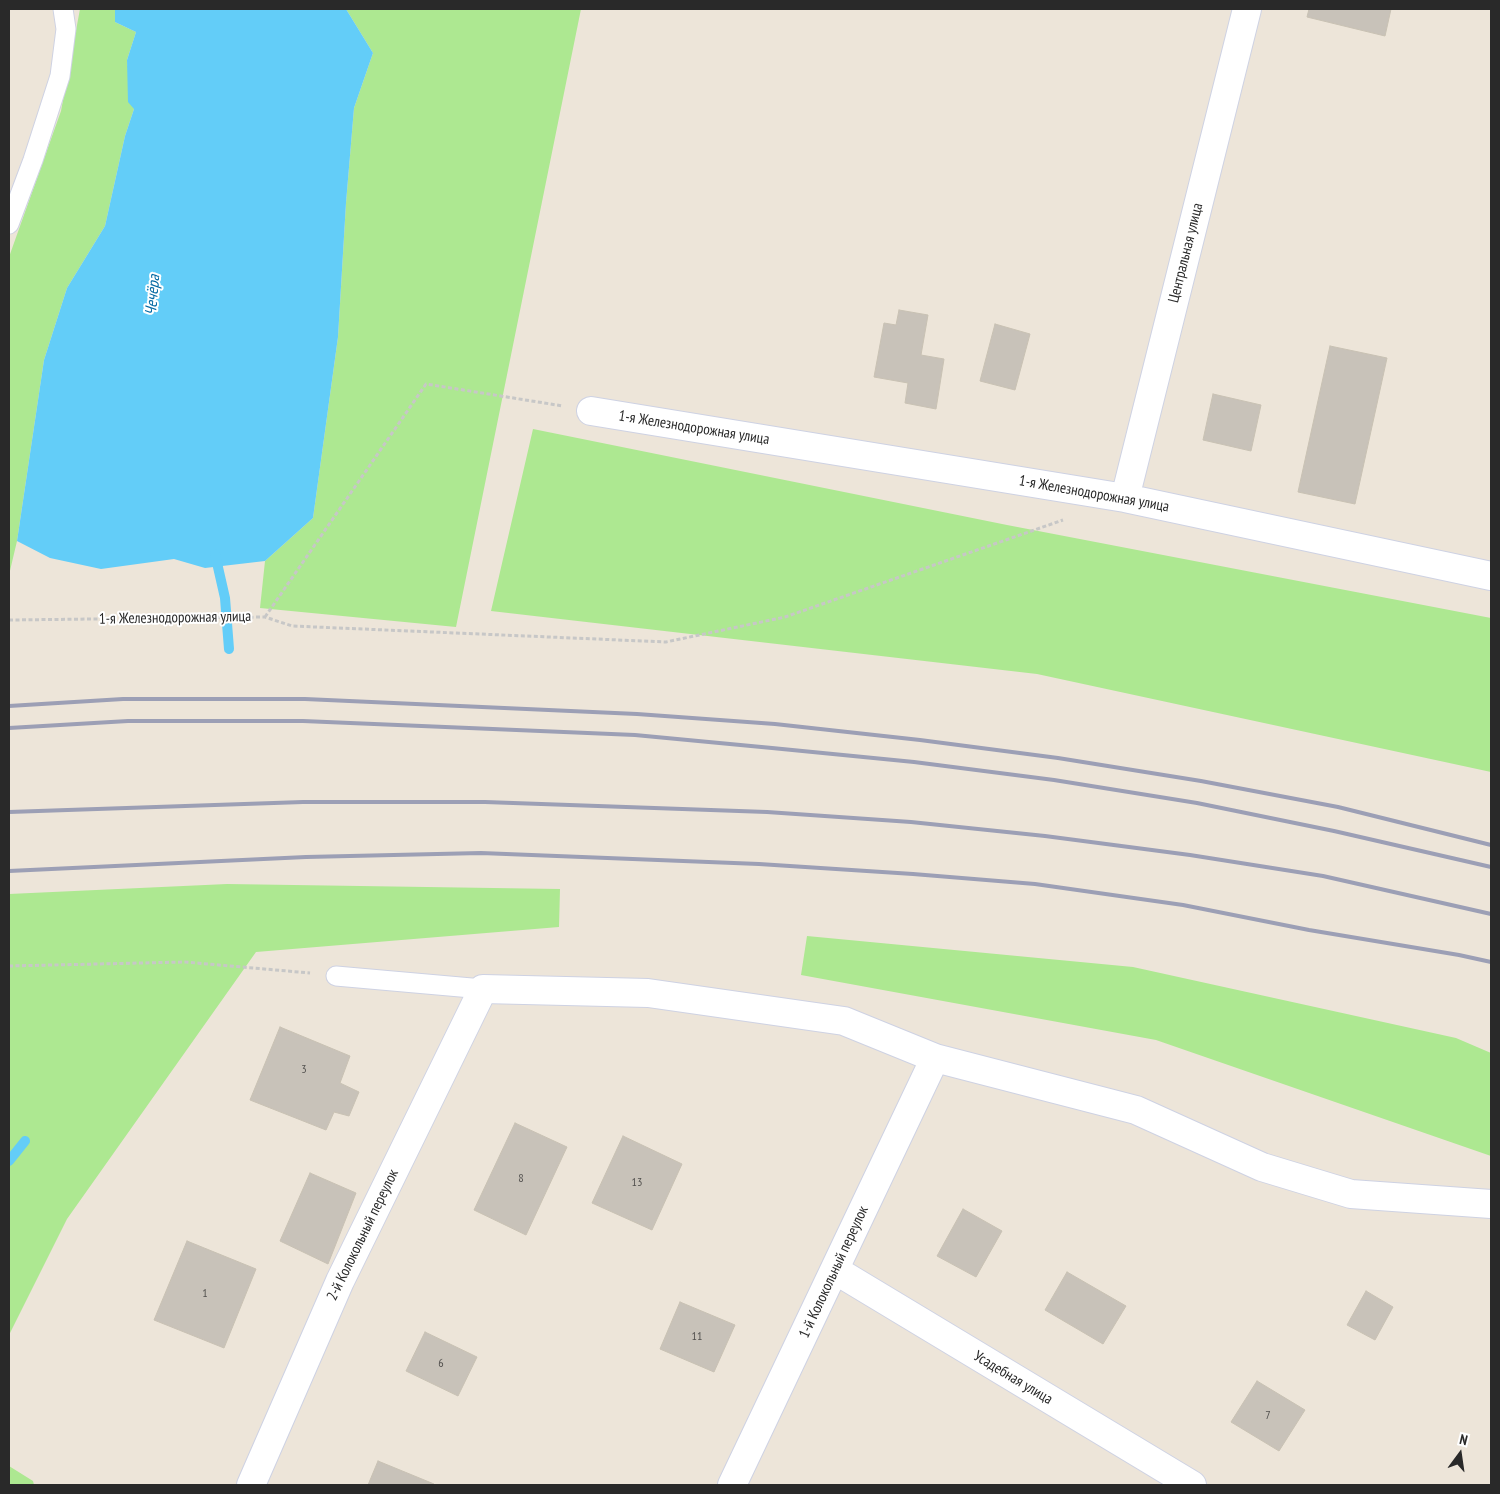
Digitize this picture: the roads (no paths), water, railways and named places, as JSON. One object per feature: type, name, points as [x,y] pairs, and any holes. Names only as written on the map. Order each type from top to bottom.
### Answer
[{"type":"street","name":"Центральная улица","points":[[1124,498],[1247,9]]},
{"type":"street","name":"1-я Железнодорожная улица","points":[[591,411],[1124,498],[1491,576]]},
{"type":"street","points":[[483,989],[648,992],[844,1021],[936,1058],[1136,1110],[1262,1167],[1351,1194],[1491,1204]]},
{"type":"street","name":"2-й Колокольный переулок","points":[[251,1485],[340,1281],[483,989]]},
{"type":"street","name":"1-й Колокольный переулок","points":[[732,1485],[936,1058]]},
{"type":"street","name":"Усадебная улица","points":[[835,1270],[1192,1485]]},
{"type":"lane","points":[[9,224],[33,160],[60,76],[66,29],[63,9]]},
{"type":"lane","points":[[336,976],[483,989]]},
{"type":"water","points":[[115,9],[346,9],[373,53],[354,108],[338,337],[313,518],[265,561],[205,568],[174,559],[101,569],[50,558],[17,541],[44,360],[67,288],[105,226],[125,136],[134,109],[128,102],[127,60],[136,32],[115,22]]},
{"type":"waterway","name":"Чечёра","points":[[215,554],[225,598],[229,649]]},
{"type":"waterway","name":"Чечёра","points":[[9,1161],[25,1141]]},
{"type":"railway","points":[[9,706],[123,699],[305,699],[637,714],[775,724],[1058,758],[1201,781],[1338,807],[1491,845]]},
{"type":"railway","points":[[9,728],[128,721],[303,721],[635,735],[914,762],[1054,780],[1197,803],[1334,831],[1491,867]]},
{"type":"railway","points":[[9,812],[303,802],[485,802],[767,812],[911,822],[1045,836],[1190,855],[1323,876],[1491,914]]},
{"type":"railway","points":[[9,871],[306,857],[481,853],[759,864],[1035,884],[1183,905],[1309,930],[1491,962]]}]
